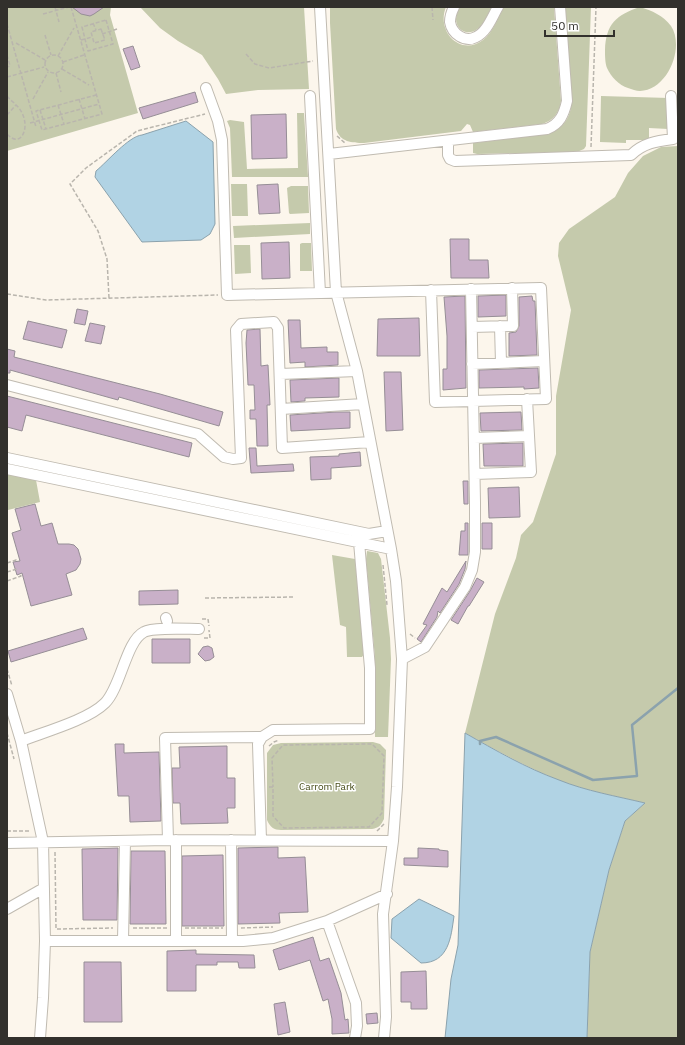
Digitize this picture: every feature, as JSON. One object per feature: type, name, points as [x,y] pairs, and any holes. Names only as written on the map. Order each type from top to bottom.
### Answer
[{"type":"lane","points":[[320,7],[336,292],[356,371],[391,549],[396,580],[404,666],[394,841],[383,914],[386,1017],[384,1038]]},
{"type":"lane","points":[[454,7],[450,22],[454,31],[459,36],[469,39],[476,37],[486,29],[498,7]]},
{"type":"lane","points":[[329,154],[547,129],[555,126],[564,111],[567,101],[560,7]]},
{"type":"lane","points":[[206,88],[218,121],[222,140],[228,295],[512,288],[541,288],[546,399],[435,402],[431,290]]},
{"type":"lane","points":[[310,96],[320,293]]},
{"type":"lane","points":[[448,141],[448,155],[450,159],[455,161],[631,155],[636,150],[656,141],[674,139],[671,96]]},
{"type":"lane","points":[[472,327],[513,326],[512,288]]},
{"type":"lane","points":[[404,666],[425,647],[465,587],[472,570],[475,552],[475,474],[471,289]]},
{"type":"lane","points":[[7,385],[198,434],[224,457],[233,459],[241,458],[236,330],[241,324],[274,322],[278,328],[282,448],[370,442]]},
{"type":"lane","points":[[500,326],[501,363]]},
{"type":"lane","points":[[472,364],[544,361]]},
{"type":"lane","points":[[280,374],[356,371]]},
{"type":"lane","points":[[475,474],[531,472],[527,399]]},
{"type":"lane","points":[[281,409],[363,404]]},
{"type":"lane","points":[[474,438],[529,436]]},
{"type":"lane","points":[[7,458],[369,534],[387,531]]},
{"type":"lane","points":[[7,468],[391,549]]},
{"type":"lane","points":[[261,840],[258,744],[262,737],[273,730],[370,729],[370,668],[359,542]]},
{"type":"lane","points":[[21,741],[94,712],[106,702],[117,684],[135,639],[144,631],[200,624]]},
{"type":"lane","points":[[10,692],[43,842],[45,941],[40,1038]]},
{"type":"lane","points":[[176,940],[172,840],[165,738],[262,737]]},
{"type":"lane","points":[[7,843],[172,840],[394,841]]},
{"type":"lane","points":[[231,840],[232,940]]},
{"type":"lane","points":[[123,940],[125,841]]},
{"type":"lane","points":[[7,909],[44,888]]},
{"type":"lane","points":[[45,941],[232,940],[273,938],[328,921],[387,894]]},
{"type":"lane","points":[[328,921],[356,1003],[357,1026],[355,1038]]},
{"type":"path","points":[[55,7],[59,22]]},
{"type":"path","points":[[43,14],[70,7],[102,114],[42,130],[36,111],[96,95]]},
{"type":"path","points":[[432,7],[433,20]]},
{"type":"path","points":[[591,157],[596,7]]},
{"type":"path","points":[[106,20],[113,44],[88,51],[82,27],[93,23],[106,20]]},
{"type":"path","points":[[93,23],[96,30]]},
{"type":"path","points":[[7,24],[36,127]]},
{"type":"path","points":[[58,56],[74,28]]},
{"type":"path","points":[[101,29],[104,40],[94,43],[91,32],[96,30],[101,29]]},
{"type":"path","points":[[102,34],[117,29]]},
{"type":"path","points":[[45,35],[51,55]]},
{"type":"path","points":[[81,40],[92,37]]},
{"type":"path","points":[[99,42],[101,47]]},
{"type":"path","points":[[16,43],[45,60]]},
{"type":"path","points":[[246,54],[255,64],[269,68],[294,63],[323,60]]},
{"type":"path","points":[[51,55],[58,56],[63,62],[62,69],[56,73],[48,72],[44,67],[45,60],[51,55]]},
{"type":"path","points":[[63,62],[85,55]]},
{"type":"path","points":[[7,56],[10,66],[7,67]]},
{"type":"path","points":[[7,77],[44,67]]},
{"type":"path","points":[[62,69],[89,85]]},
{"type":"path","points":[[33,99],[48,72]]},
{"type":"path","points":[[56,73],[61,92]]},
{"type":"path","points":[[7,96],[22,111],[26,124],[25,131],[16,139],[7,134]]},
{"type":"path","points":[[79,99],[85,119]]},
{"type":"path","points":[[30,123],[99,104]]},
{"type":"path","points":[[7,115],[16,105]]},
{"type":"path","points":[[58,105],[64,124]]},
{"type":"path","points":[[40,110],[46,129]]},
{"type":"path","points":[[109,298],[107,259],[98,231],[70,184],[86,168],[137,131],[214,111]]},
{"type":"path","points":[[336,135],[347,144]]},
{"type":"path","points":[[7,294],[46,300],[228,295]]},
{"type":"path","points":[[7,563],[16,561]]},
{"type":"path","points":[[383,564],[388,609]]},
{"type":"path","points":[[7,572],[17,569]]},
{"type":"path","points":[[7,581],[20,575]]},
{"type":"path","points":[[205,598],[295,597]]},
{"type":"path","points":[[200,624],[208,619]]},
{"type":"path","points":[[410,633],[415,638]]},
{"type":"path","points":[[7,669],[10,692]]},
{"type":"path","points":[[7,733],[15,763]]},
{"type":"path","points":[[268,748],[270,744],[278,740],[285,740]]},
{"type":"path","points":[[372,744],[384,756],[382,813],[369,827],[284,828],[273,816],[273,787],[272,758],[283,745],[372,744]]},
{"type":"path","points":[[259,787],[273,787]]},
{"type":"path","points":[[377,831],[386,820]]},
{"type":"path","points":[[7,831],[34,831]]},
{"type":"path","points":[[55,851],[56,929],[277,927]]},
{"type":"green space","points":[[7,7],[111,7],[110,15],[138,113],[7,151]]},
{"type":"green space","points":[[140,7],[304,7],[309,89],[258,90],[226,94],[202,55],[178,41],[160,28]]},
{"type":"green space","points":[[330,7],[446,7],[444,25],[447,32],[452,39],[466,45],[474,44],[487,37],[504,7],[554,7],[561,101],[559,109],[553,118],[542,124],[473,132],[470,125],[467,124],[461,131],[364,143],[347,141],[340,137],[336,129]]},
{"type":"green space","points":[[460,7],[492,7],[481,26],[472,32],[465,32],[456,23],[456,16]]},
{"type":"green space","points":[[565,7],[591,7],[586,146],[584,149],[577,152],[473,153],[473,143],[548,134],[557,130],[567,120],[571,106]]},
{"type":"green space","points":[[640,7],[657,14],[668,22],[675,35],[676,45],[675,56],[666,76],[650,89],[640,91],[625,87],[618,83],[606,66],[605,50],[608,33],[614,22],[625,13]]},
{"type":"green space","points":[[601,96],[669,98],[668,129],[649,128],[649,140],[626,140],[626,143],[600,142]]},
{"type":"green space","points":[[297,113],[304,113],[308,177],[232,177],[230,128],[227,121],[244,122],[247,169],[298,168]]},
{"type":"green space","points":[[678,146],[678,1038],[587,1038],[590,952],[609,870],[625,821],[645,803],[590,790],[558,780],[534,770],[465,733],[495,614],[516,558],[521,535],[533,522],[556,454],[556,396],[571,310],[558,256],[559,243],[569,229],[615,197],[628,173],[643,156],[661,147]]},
{"type":"green space","points":[[231,184],[247,184],[248,216],[232,216]]},
{"type":"green space","points":[[291,186],[308,186],[309,213],[289,213],[287,188]]},
{"type":"green space","points":[[310,223],[310,234],[234,238],[233,226]]},
{"type":"green space","points":[[311,243],[312,271],[300,271],[300,244]]},
{"type":"green space","points":[[234,245],[250,245],[251,273],[235,274]]},
{"type":"green space","points":[[7,474],[36,480],[40,502],[8,510]]},
{"type":"green space","points":[[367,551],[378,553],[381,559],[390,638],[391,659],[388,737],[375,737],[375,658],[366,559]]},
{"type":"green space","points":[[332,555],[355,559],[364,654],[362,657],[347,657],[346,627],[340,625]]},
{"type":"green space","name":"Carrom Park","points":[[373,742],[380,744],[386,750],[384,819],[380,826],[372,829],[281,830],[274,829],[269,825],[267,820],[267,753],[273,745],[281,743]]},
{"type":"water","points":[[186,121],[213,142],[215,224],[210,234],[201,240],[142,242],[95,177],[96,171],[125,144],[137,136]]},
{"type":"water","points":[[465,733],[535,770],[569,784],[645,803],[625,821],[609,870],[590,952],[587,1038],[445,1038],[451,979],[458,945]]},
{"type":"water","points":[[419,899],[454,916],[450,940],[443,954],[438,959],[421,963],[391,938],[392,919]]},
{"type":"building","points":[[72,7],[104,7],[90,16],[81,14]]},
{"type":"building","points":[[133,46],[140,67],[131,70],[123,49]]},
{"type":"building","points":[[195,92],[198,102],[143,119],[139,108]]},
{"type":"building","points":[[286,114],[287,158],[252,159],[251,115]]},
{"type":"building","points":[[278,184],[280,213],[259,214],[257,185]]},
{"type":"building","points":[[450,239],[469,239],[469,260],[488,260],[489,278],[451,278]]},
{"type":"building","points":[[289,242],[290,278],[262,279],[261,243]]},
{"type":"building","points":[[506,295],[506,316],[478,317],[478,296]]},
{"type":"building","points":[[465,296],[466,388],[443,390],[443,369],[447,369],[447,336],[444,297]]},
{"type":"building","points":[[532,296],[533,301],[535,301],[537,355],[509,356],[509,333],[516,332],[519,326],[519,297]]},
{"type":"building","points":[[77,309],[88,311],[85,325],[74,323]]},
{"type":"building","points":[[419,318],[420,356],[377,356],[378,319]]},
{"type":"building","points":[[288,320],[300,320],[301,348],[327,347],[327,352],[338,352],[338,365],[305,367],[305,362],[290,363]]},
{"type":"building","points":[[28,321],[67,330],[62,348],[23,339]]},
{"type":"building","points":[[90,323],[105,326],[101,344],[85,341]]},
{"type":"building","points":[[260,329],[261,366],[268,365],[270,405],[267,405],[268,446],[257,446],[256,419],[250,419],[250,410],[255,410],[254,385],[248,385],[246,343],[247,330]]},
{"type":"building","points":[[7,349],[15,351],[14,357],[160,394],[223,412],[219,426],[119,397],[118,400],[10,370],[10,373],[7,373]]},
{"type":"building","points":[[538,368],[539,388],[479,388],[479,370]]},
{"type":"building","points":[[384,372],[401,372],[403,430],[386,431]]},
{"type":"building","points":[[339,378],[339,397],[305,398],[305,401],[291,402],[290,380]]},
{"type":"building","points":[[7,396],[192,443],[189,457],[26,415],[22,431],[7,427]]},
{"type":"building","points":[[350,412],[350,428],[291,431],[290,415]]},
{"type":"building","points":[[521,412],[522,430],[481,431],[480,413]]},
{"type":"building","points":[[523,443],[523,466],[484,466],[483,444]]},
{"type":"building","points":[[249,448],[256,448],[257,466],[293,464],[294,471],[251,473]]},
{"type":"building","points":[[360,452],[361,466],[331,468],[331,479],[311,480],[310,457],[339,456],[339,454]]},
{"type":"building","points":[[463,481],[468,481],[468,504],[464,504]]},
{"type":"building","points":[[519,487],[520,517],[489,518],[488,488]]},
{"type":"building","points":[[35,504],[41,526],[52,523],[58,544],[74,545],[78,549],[81,559],[76,570],[66,574],[72,595],[31,606],[22,573],[17,575],[13,562],[20,561],[12,533],[21,530],[15,509]]},
{"type":"building","points":[[465,523],[468,523],[468,555],[459,555],[461,531],[465,531]]},
{"type":"building","points":[[482,523],[492,523],[492,549],[482,549]]},
{"type":"building","points":[[466,561],[465,569],[459,584],[440,613],[438,611],[437,617],[421,642],[417,639],[427,625],[423,624],[442,588],[447,592]]},
{"type":"building","points":[[477,578],[484,582],[458,624],[451,620]]},
{"type":"building","points":[[178,590],[178,604],[139,605],[139,591]]},
{"type":"building","points":[[83,628],[87,639],[11,662],[8,651]]},
{"type":"building","points":[[152,639],[190,639],[190,663],[152,663]]},
{"type":"building","points":[[208,646],[212,648],[214,657],[205,661],[198,654],[203,647]]},
{"type":"building","points":[[115,744],[124,744],[124,753],[159,752],[161,821],[130,822],[129,796],[118,796]]},
{"type":"building","points":[[227,746],[227,778],[235,778],[235,808],[227,808],[228,823],[181,824],[180,803],[173,803],[172,768],[180,768],[179,747]]},
{"type":"building","points":[[278,847],[278,858],[305,857],[308,912],[279,913],[280,923],[238,924],[238,848]]},
{"type":"building","points":[[118,848],[117,920],[83,920],[82,849]]},
{"type":"building","points":[[418,848],[448,851],[448,867],[404,865],[404,858],[418,858]]},
{"type":"building","points":[[131,851],[165,851],[166,924],[130,924]]},
{"type":"building","points":[[223,855],[224,926],[182,926],[182,856]]},
{"type":"building","points":[[313,937],[320,961],[329,958],[341,993],[345,1020],[348,1019],[349,1033],[332,1034],[332,1019],[328,999],[323,1001],[310,960],[279,970],[273,950]]},
{"type":"building","points":[[196,950],[196,954],[254,955],[255,968],[239,968],[238,962],[217,962],[217,965],[196,965],[196,991],[167,991],[167,951]]},
{"type":"building","points":[[84,962],[121,962],[122,1022],[84,1022]]},
{"type":"building","points":[[426,971],[427,1009],[411,1009],[411,1002],[401,1002],[401,972]]},
{"type":"building","points":[[285,1002],[290,1032],[278,1035],[274,1004]]},
{"type":"building","points":[[377,1013],[378,1023],[367,1024],[366,1014]]},
{"type":"waterway","points":[[480,744],[480,741],[496,737],[593,780],[637,776],[632,725],[678,688]]}]
